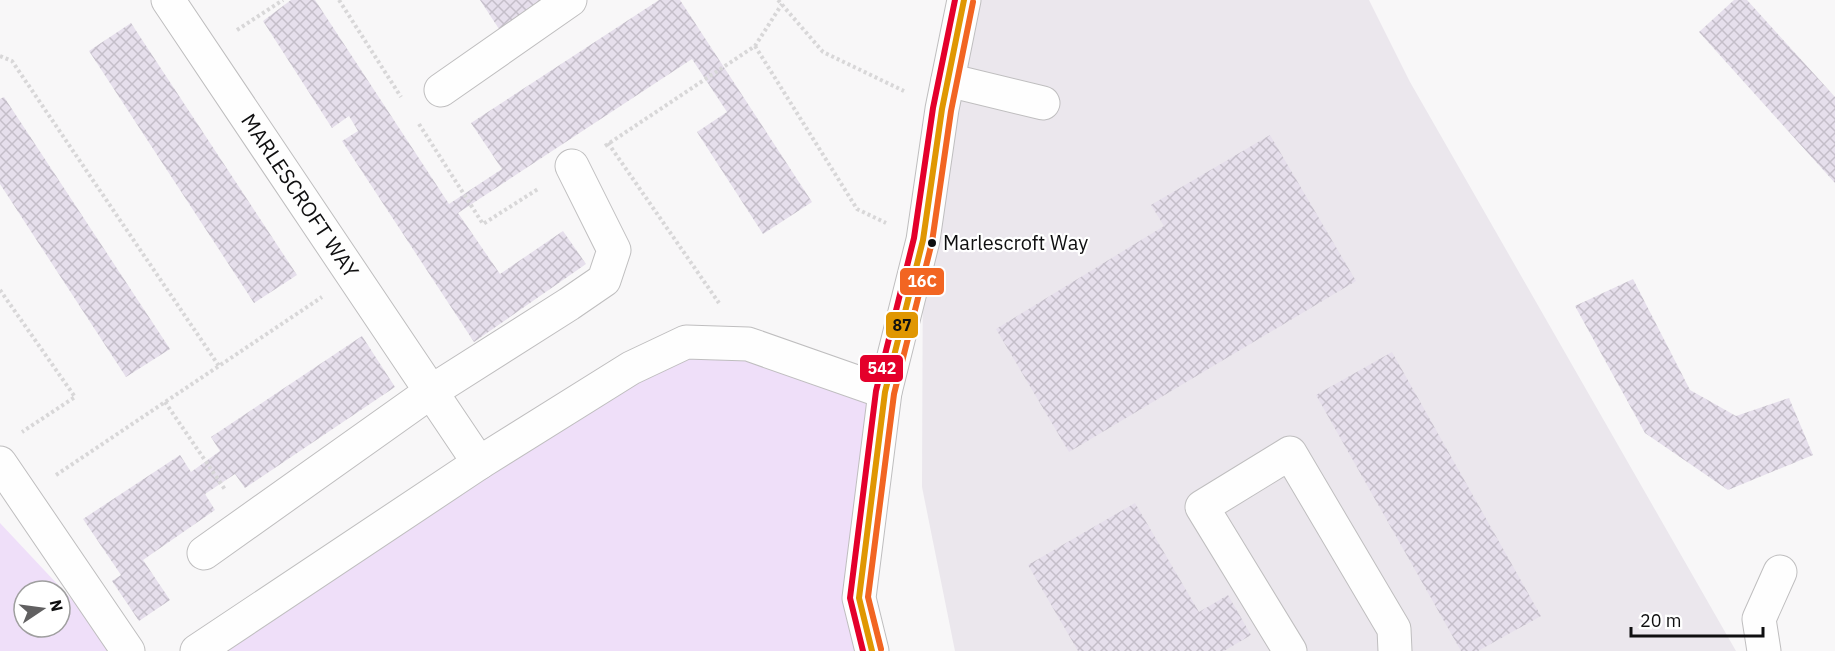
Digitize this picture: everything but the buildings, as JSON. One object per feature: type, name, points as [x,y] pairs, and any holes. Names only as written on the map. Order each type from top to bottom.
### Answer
[{"type":"street","name":"MARLESCROFT WAY","points":[[168,0],[355,275],[479,463]]},
{"type":"street","points":[[441,90],[570,0]]},
{"type":"street","points":[[872,651],[859,598],[885,392],[923,240],[945,94],[964,0]]},
{"type":"street","points":[[945,94],[1043,103]]},
{"type":"street","points":[[204,553],[432,391],[604,280],[614,250],[572,166]]},
{"type":"street","points":[[196,651],[479,463],[631,368],[686,342],[748,344],[885,392]]},
{"type":"street","points":[[1290,651],[1202,507],[1290,453],[1394,629],[1395,651]]},
{"type":"street","points":[[0,463],[128,651]]},
{"type":"street","points":[[1764,651],[1759,619],[1780,572]]},
{"type":"path","points":[[203,52],[283,0]]},
{"type":"path","points":[[339,0],[408,107]]},
{"type":"path","points":[[414,117],[483,224],[755,46],[780,2],[823,52],[945,94]]},
{"type":"path","points":[[755,46],[857,209]]},
{"type":"path","points":[[0,56],[12,61],[219,366]]},
{"type":"path","points":[[608,143],[748,344]]},
{"type":"path","points":[[23,497],[355,275]]},
{"type":"path","points":[[0,290],[75,397],[19,434]]},
{"type":"path","points":[[165,402],[233,500]]},
{"type":"shaded area","points":[[964,0],[1369,0],[1410,82],[1736,651],[955,651],[922,487],[923,240]]},
{"type":"shaded area","points":[[686,342],[885,392],[872,651],[197,651]]},
{"type":"shaded area","points":[[0,523],[52,579],[12,579],[12,639],[72,639],[72,600],[120,651],[0,651]]},
{"type":"transit line","name":"542","points":[[863,651],[850,598],[876,391],[914,238],[933,108],[955,0]]},
{"type":"transit line","name":"87","points":[[872,651],[859,598],[885,392],[923,240],[942,109],[964,0]]},
{"type":"transit line","name":"16C","points":[[881,649],[868,597],[894,394],[932,242],[951,111],[973,2]]},
{"type":"place","name":"Marlescroft Way","points":[[932,243]]}]
